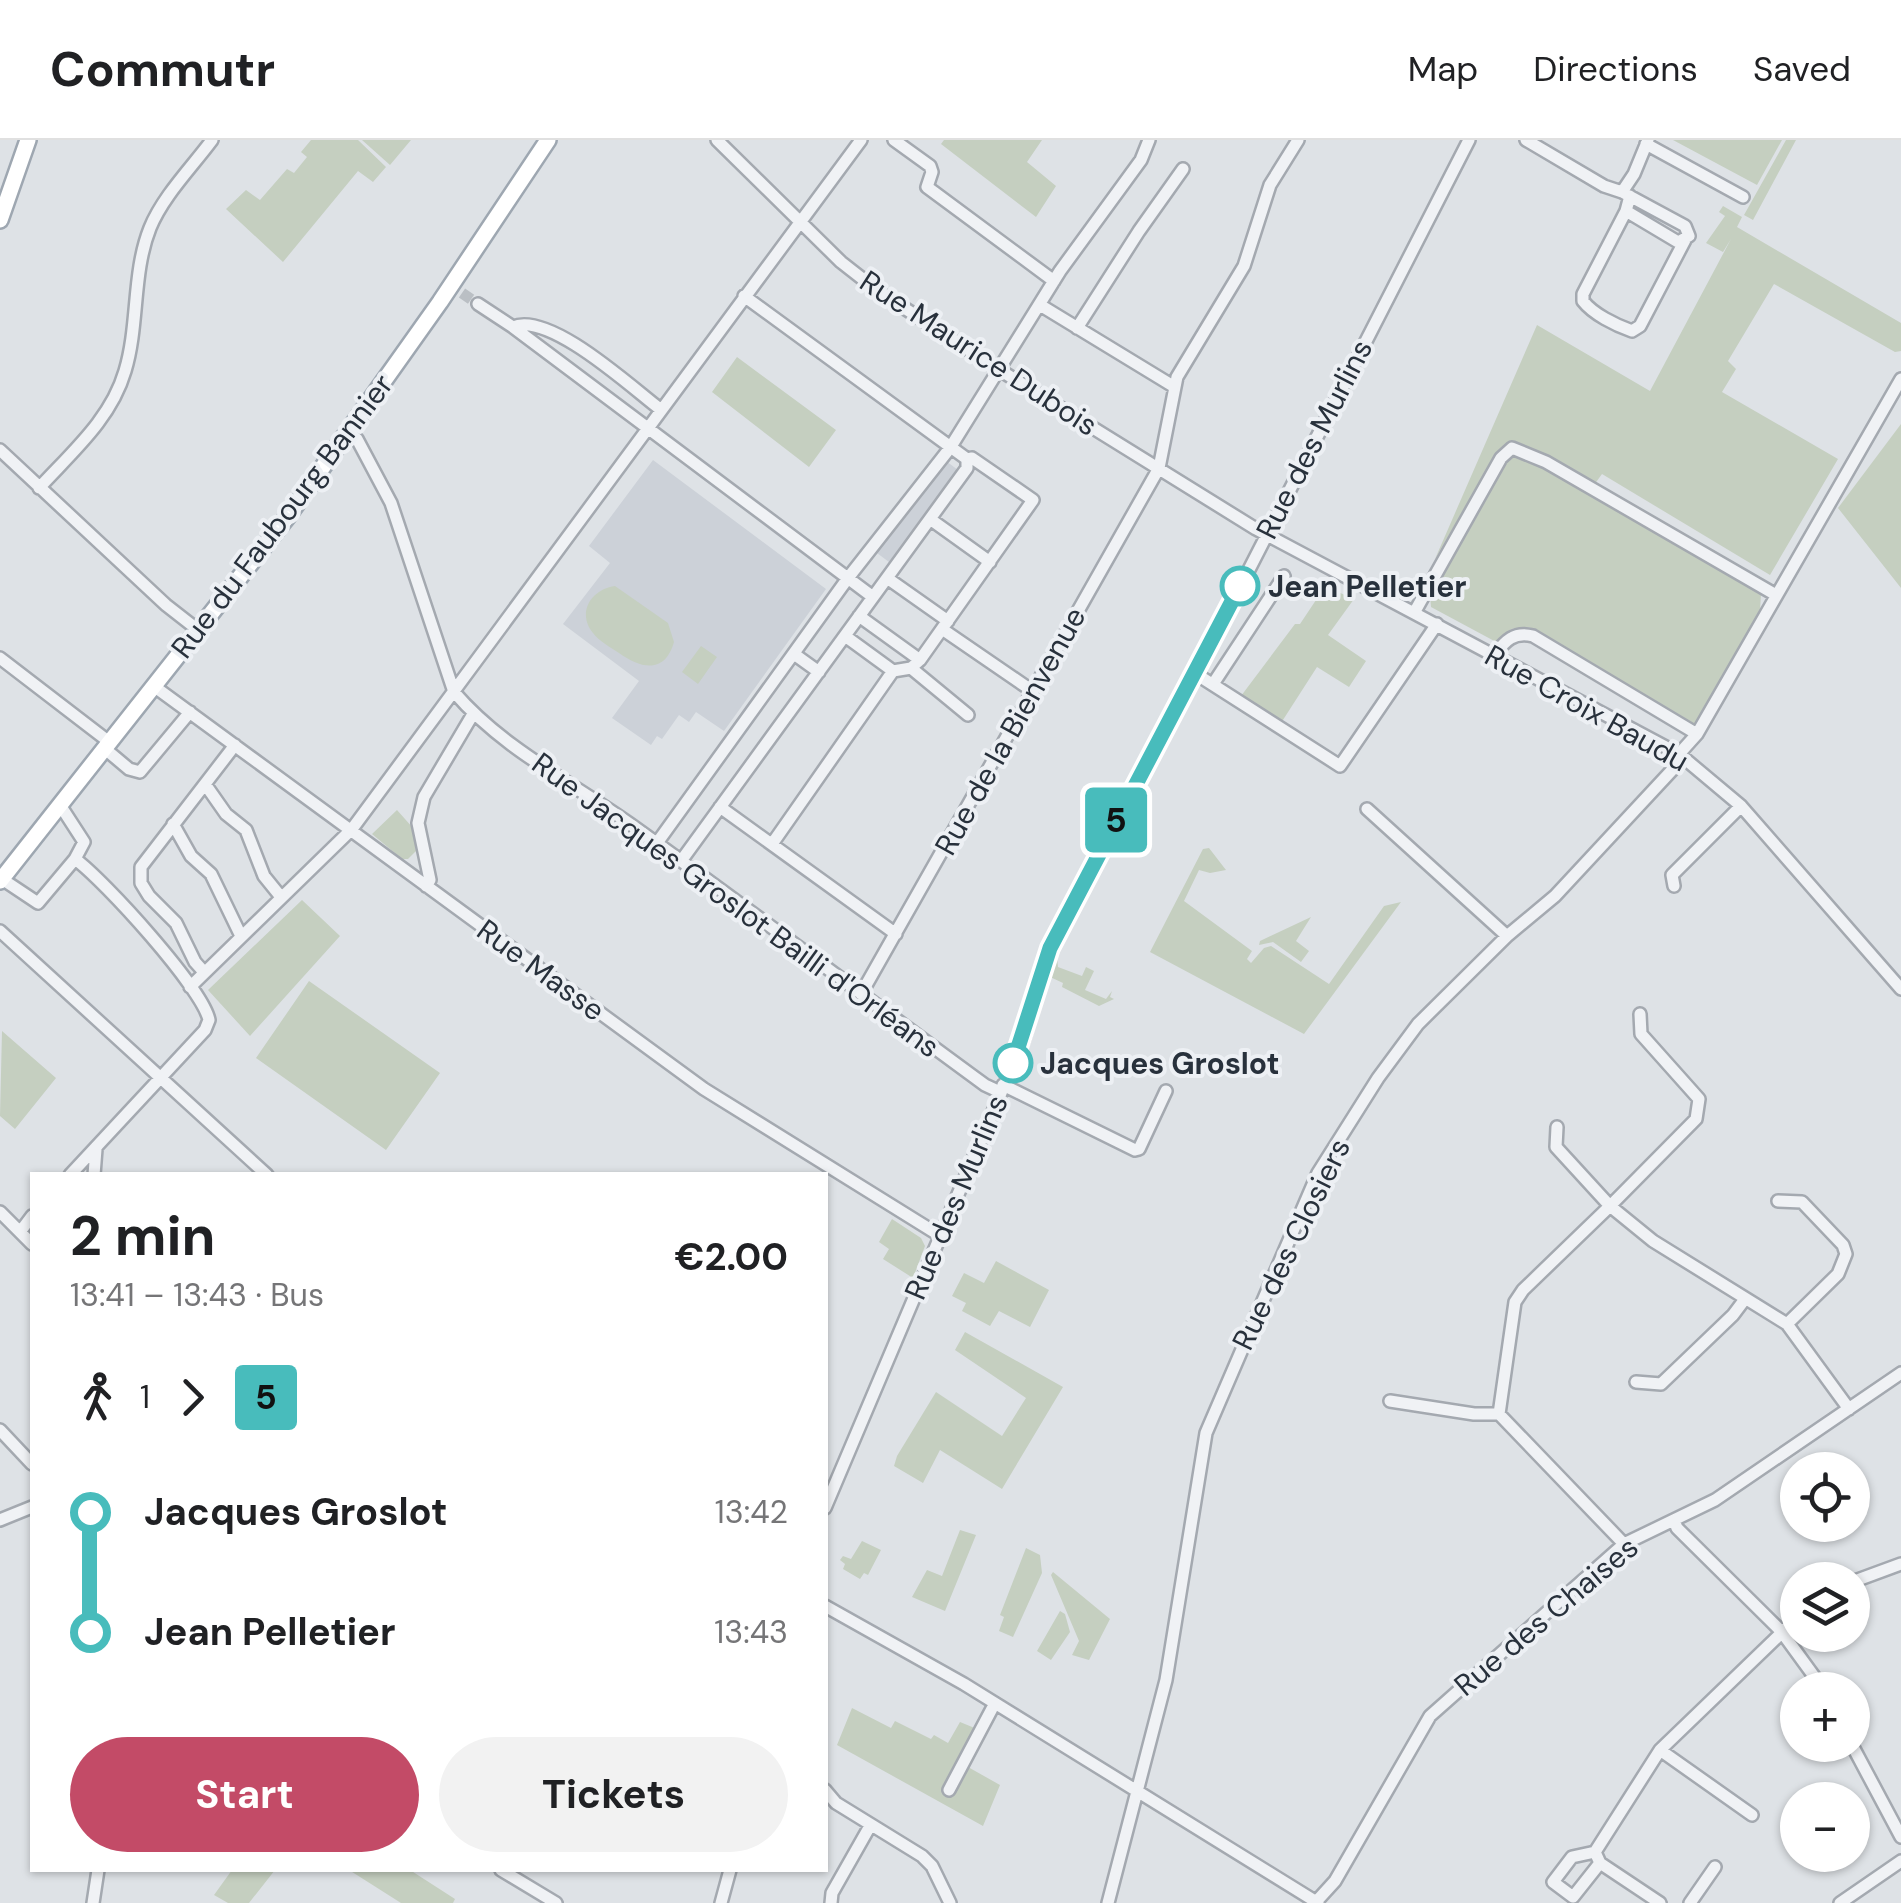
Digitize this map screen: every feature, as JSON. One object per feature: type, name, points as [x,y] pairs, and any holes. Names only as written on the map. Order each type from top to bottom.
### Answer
[{"type":"main road","points":[[0,220],[4,194],[28,140]]},
{"type":"main road","name":"Rue du Faubourg Bannier","points":[[1,881],[288,516],[456,289],[548,140]]},
{"type":"street","points":[[40,488],[110,406],[125,372],[140,266],[150,226],[212,140]]},
{"type":"street","name":"Rue Maurice Dubois","points":[[718,140],[841,262],[878,290],[1266,534]]},
{"type":"street","points":[[190,987],[352,829],[860,140]]},
{"type":"street","points":[[894,140],[930,166],[932,172],[926,187],[1054,281]]},
{"type":"street","points":[[1040,305],[1173,386],[1244,266],[1270,185],[1298,140]]},
{"type":"street","name":"Rue des Murlins","points":[[828,1501],[1022,1041],[1050,948],[1469,140]]},
{"type":"street","points":[[1526,140],[1604,186],[1626,194],[1689,230],[1640,326],[1632,331],[1591,309],[1583,294],[1626,212],[1626,194],[1647,142],[1743,197]]},
{"type":"street","points":[[656,843],[848,578],[950,448],[1144,143]]},
{"type":"street","points":[[1077,328],[1183,169]]},
{"type":"street","points":[[1626,212],[1678,242],[1685,240]]},
{"type":"street","points":[[681,860],[968,468],[966,459],[744,296]]},
{"type":"street","points":[[478,304],[873,597]]},
{"type":"street","points":[[513,327],[519,324],[550,329],[660,409]]},
{"type":"street","name":"Rue des Closiers","points":[[1108,1903],[1166,1680],[1206,1433],[1236,1358],[1308,1204],[1318,1173],[1378,1078],[1418,1024],[1507,936],[1554,896],[1674,768],[1901,380]]},
{"type":"street","name":"Rue de la Bienvenue","points":[[862,994],[1159,468],[1173,386]]},
{"type":"street","points":[[348,432],[356,439],[391,503],[454,692]]},
{"type":"street","points":[[1414,613],[1502,458],[1512,448],[1546,462],[1776,595]]},
{"type":"street","points":[[0,450],[166,605],[198,630]]},
{"type":"street","points":[[772,844],[892,671],[915,664],[1033,500],[972,458],[966,459]]},
{"type":"street","points":[[930,519],[990,562]]},
{"type":"street","name":"Rue Croix Baudu","points":[[1266,534],[1679,754],[1741,806],[1901,989]]},
{"type":"street","points":[[1213,684],[1284,576]]},
{"type":"street","points":[[887,578],[1032,690]]},
{"type":"street","points":[[859,616],[968,715]]},
{"type":"street","points":[[1193,672],[1340,766],[1437,624]]},
{"type":"street","points":[[845,636],[892,671]]},
{"type":"street","points":[[1494,655],[1514,636],[1533,636],[1697,734]]},
{"type":"street","points":[[794,654],[819,672]]},
{"type":"street","points":[[0,658],[106,744],[129,769],[140,772],[190,712]]},
{"type":"street","name":"Rue Masse","points":[[155,686],[704,1089],[939,1236]]},
{"type":"street","name":"Rue Jacques Groslot Bailli d'Orléans","points":[[454,692],[473,714],[681,860],[985,1085],[1002,1089],[1135,1150],[1139,1149],[1166,1092]]},
{"type":"street","points":[[426,886],[430,880],[418,824],[424,797],[473,714]]},
{"type":"street","points":[[204,972],[176,923],[141,883],[141,866],[235,745]]},
{"type":"street","points":[[205,784],[226,814],[246,830],[264,876],[281,897]]},
{"type":"street","points":[[1,881],[38,903],[75,860],[84,842],[60,805]]},
{"type":"street","points":[[1674,886],[1672,875],[1741,806]]},
{"type":"street","points":[[720,807],[896,934]]},
{"type":"street","points":[[1367,809],[1507,936]]},
{"type":"street","points":[[172,824],[191,856],[211,874],[241,936]]},
{"type":"street","points":[[74,1172],[205,1030],[209,1020],[207,1010],[190,987],[103,880],[75,860]]},
{"type":"street","points":[[0,931],[264,1172]]},
{"type":"street","points":[[1499,1414],[1516,1302],[1523,1290],[1696,1120],[1699,1099],[1640,1034],[1640,1014]]},
{"type":"street","points":[[1557,1128],[1556,1147],[1610,1206],[1653,1241],[1787,1324],[1850,1408]]},
{"type":"street","points":[[94,1172],[96,1148]]},
{"type":"street","points":[[1778,1201],[1802,1202],[1843,1245],[1846,1254],[1838,1274],[1787,1324]]},
{"type":"street","points":[[0,1212],[30,1242]]},
{"type":"street","points":[[20,1232],[30,1219]]},
{"type":"street","points":[[1636,1382],[1661,1384],[1734,1315],[1745,1299]]},
{"type":"street","name":"Rue des Chaises","points":[[1316,1903],[1335,1880],[1430,1716],[1624,1544],[1715,1500],[1901,1373]]},
{"type":"street","points":[[1390,1401],[1499,1414],[1624,1544]]},
{"type":"street","points":[[0,1430],[30,1462]]},
{"type":"street","points":[[0,1520],[30,1508]]},
{"type":"street","points":[[1674,1520],[1677,1528],[1780,1630]]},
{"type":"street","points":[[1870,1575],[1901,1564]]},
{"type":"street","points":[[828,1608],[995,1703],[1316,1903]]},
{"type":"street","points":[[1660,1903],[1598,1857],[1660,1750],[1780,1632]]},
{"type":"street","points":[[949,1790],[995,1703]]},
{"type":"street","points":[[1660,1750],[1752,1815]]},
{"type":"street","points":[[1861,1762],[1901,1837]]},
{"type":"street","points":[[828,1794],[870,1826],[922,1856],[932,1866],[950,1903]]},
{"type":"street","points":[[831,1903],[832,1893],[870,1826]]},
{"type":"street","points":[[1840,1903],[1901,1862]]},
{"type":"street","points":[[1690,1903],[1715,1867]]},
{"type":"street","points":[[93,1903],[98,1872]]},
{"type":"street","points":[[509,1872],[556,1903]]},
{"type":"street","points":[[721,1903],[729,1872]]},
{"type":"shaded area","points":[[653,460],[826,589],[724,731],[696,712],[689,722],[679,715],[662,739],[657,736],[651,745],[612,718],[639,681],[563,624],[610,563],[589,546]]},
{"type":"shaded area","points":[[946,461],[958,470],[889,562],[877,553]]},
{"type":"green space","points":[[311,140],[358,140],[386,167],[373,182],[358,171],[283,262],[226,209],[246,190],[260,200],[287,169],[294,173],[307,157],[301,152]]},
{"type":"green space","points":[[362,140],[411,140],[390,165]]},
{"type":"green space","points":[[944,140],[1042,140],[1027,162],[1056,186],[1036,217],[941,144]]},
{"type":"green space","points":[[1673,140],[1782,140],[1757,185]]},
{"type":"green space","points":[[1786,140],[1796,140],[1753,220],[1744,215]]},
{"type":"green space","points":[[1723,206],[1742,217],[1737,227],[1901,323],[1901,351],[1895,352],[1774,284],[1728,361],[1736,369],[1722,392],[1838,459],[1770,575],[1602,474],[1594,485],[1524,445],[1505,445],[1435,559],[1537,325],[1650,391],[1731,239],[1723,252],[1706,243],[1725,216],[1719,212]]},
{"type":"green space","points":[[737,357],[836,430],[809,467],[712,392]]},
{"type":"green space","points":[[1901,424],[1901,588],[1838,508]]},
{"type":"green space","points":[[1519,454],[1761,594],[1760,610],[1693,728],[1529,627],[1511,629],[1498,643],[1431,607],[1430,595],[1504,463]]},
{"type":"green space","points":[[615,586],[668,623],[674,642],[658,664],[644,665],[627,658],[598,639],[588,625],[586,610],[593,597]]},
{"type":"green space","points":[[1329,588],[1354,599],[1328,635],[1366,661],[1349,687],[1317,667],[1281,723],[1241,696],[1295,624],[1300,624],[1322,591]]},
{"type":"green space","points":[[701,646],[717,657],[698,684],[682,672]]},
{"type":"green space","points":[[397,810],[413,828],[416,851],[408,859],[402,859],[372,834]]},
{"type":"green space","points":[[1209,848],[1226,870],[1199,870],[1184,901],[1252,951],[1247,959],[1251,963],[1264,948],[1271,946],[1329,984],[1384,906],[1401,902],[1304,1034],[1150,952],[1203,849]]},
{"type":"green space","points":[[302,900],[340,936],[250,1036],[208,990]]},
{"type":"green space","points":[[1311,917],[1296,941],[1309,951],[1301,962],[1273,942],[1259,945],[1260,941]]},
{"type":"green space","points":[[1057,957],[1058,967],[1082,976],[1086,967],[1094,971],[1085,990],[1106,999],[1112,991],[1110,997],[1114,999],[1099,1006],[1062,987],[1063,983],[1048,976]]},
{"type":"green space","points":[[309,981],[440,1073],[386,1150],[256,1058]]},
{"type":"green space","points":[[2,1031],[56,1078],[15,1129],[0,1116]]},
{"type":"green space","points":[[892,1219],[921,1238],[925,1246],[913,1278],[883,1259],[889,1249],[879,1242]]},
{"type":"green space","points":[[996,1261],[1049,1290],[1030,1327],[999,1311],[990,1326],[962,1311],[966,1303],[952,1296],[964,1273],[984,1283]]},
{"type":"green space","points":[[965,1332],[1063,1387],[1002,1489],[940,1450],[923,1483],[894,1466],[936,1392],[1002,1436],[1026,1398],[955,1350]]},
{"type":"green space","points":[[960,1530],[976,1535],[945,1611],[912,1597],[927,1570],[942,1576]]},
{"type":"green space","points":[[862,1541],[881,1550],[868,1575],[864,1573],[860,1579],[843,1569],[845,1564],[840,1560],[843,1556],[851,1559]]},
{"type":"green space","points":[[1026,1548],[1040,1555],[1042,1573],[1013,1637],[999,1631],[1004,1617],[1000,1615]]},
{"type":"green space","points":[[1053,1572],[1110,1619],[1089,1660],[1072,1655],[1079,1641]]},
{"type":"green space","points":[[1060,1611],[1065,1614],[1070,1632],[1051,1660],[1037,1651]]},
{"type":"green space","points":[[852,1708],[891,1728],[895,1721],[948,1743],[960,1722],[977,1729],[979,1741],[968,1767],[1000,1785],[983,1826],[837,1745]]},
{"type":"green space","points":[[231,1872],[273,1872],[249,1903],[228,1903],[214,1895]]},
{"type":"green space","points":[[352,1872],[413,1872],[455,1899],[453,1903],[401,1903]]},
{"type":"tunnel","points":[[462,293],[478,304]]},
{"type":"bus line","name":"5","points":[[1013,1063],[1050,948],[1240,586]]},
{"type":"place","name":"Jean Pelletier","points":[[1240,586]]},
{"type":"place","name":"Jacques Groslot","points":[[1013,1063]]}]
